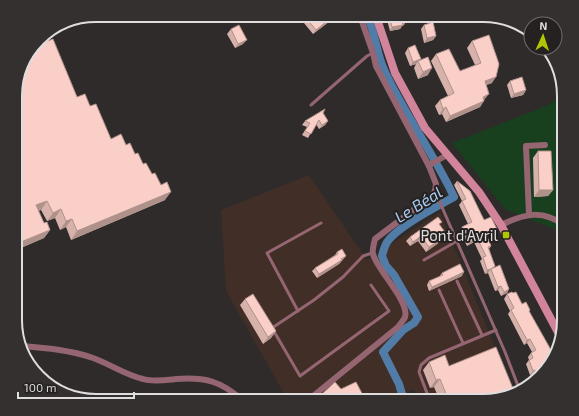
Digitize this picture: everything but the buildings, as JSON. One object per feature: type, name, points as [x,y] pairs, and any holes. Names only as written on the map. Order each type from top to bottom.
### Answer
[{"type":"main road","points":[[378,22],[395,73],[425,128],[444,157],[479,192],[501,225],[556,329]]},
{"type":"street","points":[[317,394],[398,327],[405,316],[405,308],[400,298],[378,267],[372,253],[375,239],[432,196],[435,191],[436,184],[430,165],[376,66],[362,22]]},
{"type":"street","points":[[529,214],[526,146],[545,145]]},
{"type":"street","points":[[430,165],[444,157]]},
{"type":"street","points":[[501,225],[520,216],[529,214],[542,215],[557,221]]},
{"type":"street","points":[[28,347],[64,351],[93,358],[134,377],[146,380],[183,379],[203,380],[219,383],[235,394]]},
{"type":"lane","points":[[311,105],[367,56],[373,53]]},
{"type":"lane","points":[[435,191],[496,330],[517,385]]},
{"type":"lane","points":[[298,311],[267,253],[321,223]]},
{"type":"lane","points":[[424,260],[457,241]]},
{"type":"lane","points":[[371,285],[389,311],[300,376],[272,328],[314,300],[343,277],[362,256],[372,253]]},
{"type":"lane","points":[[457,281],[482,336]]},
{"type":"lane","points":[[439,290],[463,343]]},
{"type":"lane","points":[[427,394],[419,372],[421,365],[429,358],[496,330]]},
{"type":"shaded area","points":[[309,175],[367,260],[440,212],[511,388],[483,394],[416,394],[414,389],[405,394],[284,394],[226,291],[221,210]]},
{"type":"green space","points":[[557,99],[557,230],[505,209],[452,143],[546,106]]},
{"type":"waterway","name":"Le Béal","points":[[370,22],[385,72],[401,104],[438,165],[454,197],[407,224],[391,238],[384,248],[382,256],[386,266],[394,275],[418,317],[414,323],[403,330],[383,352],[399,384],[402,394]]},
{"type":"place","name":"Pont d'Avril","points":[[506,235]]}]
